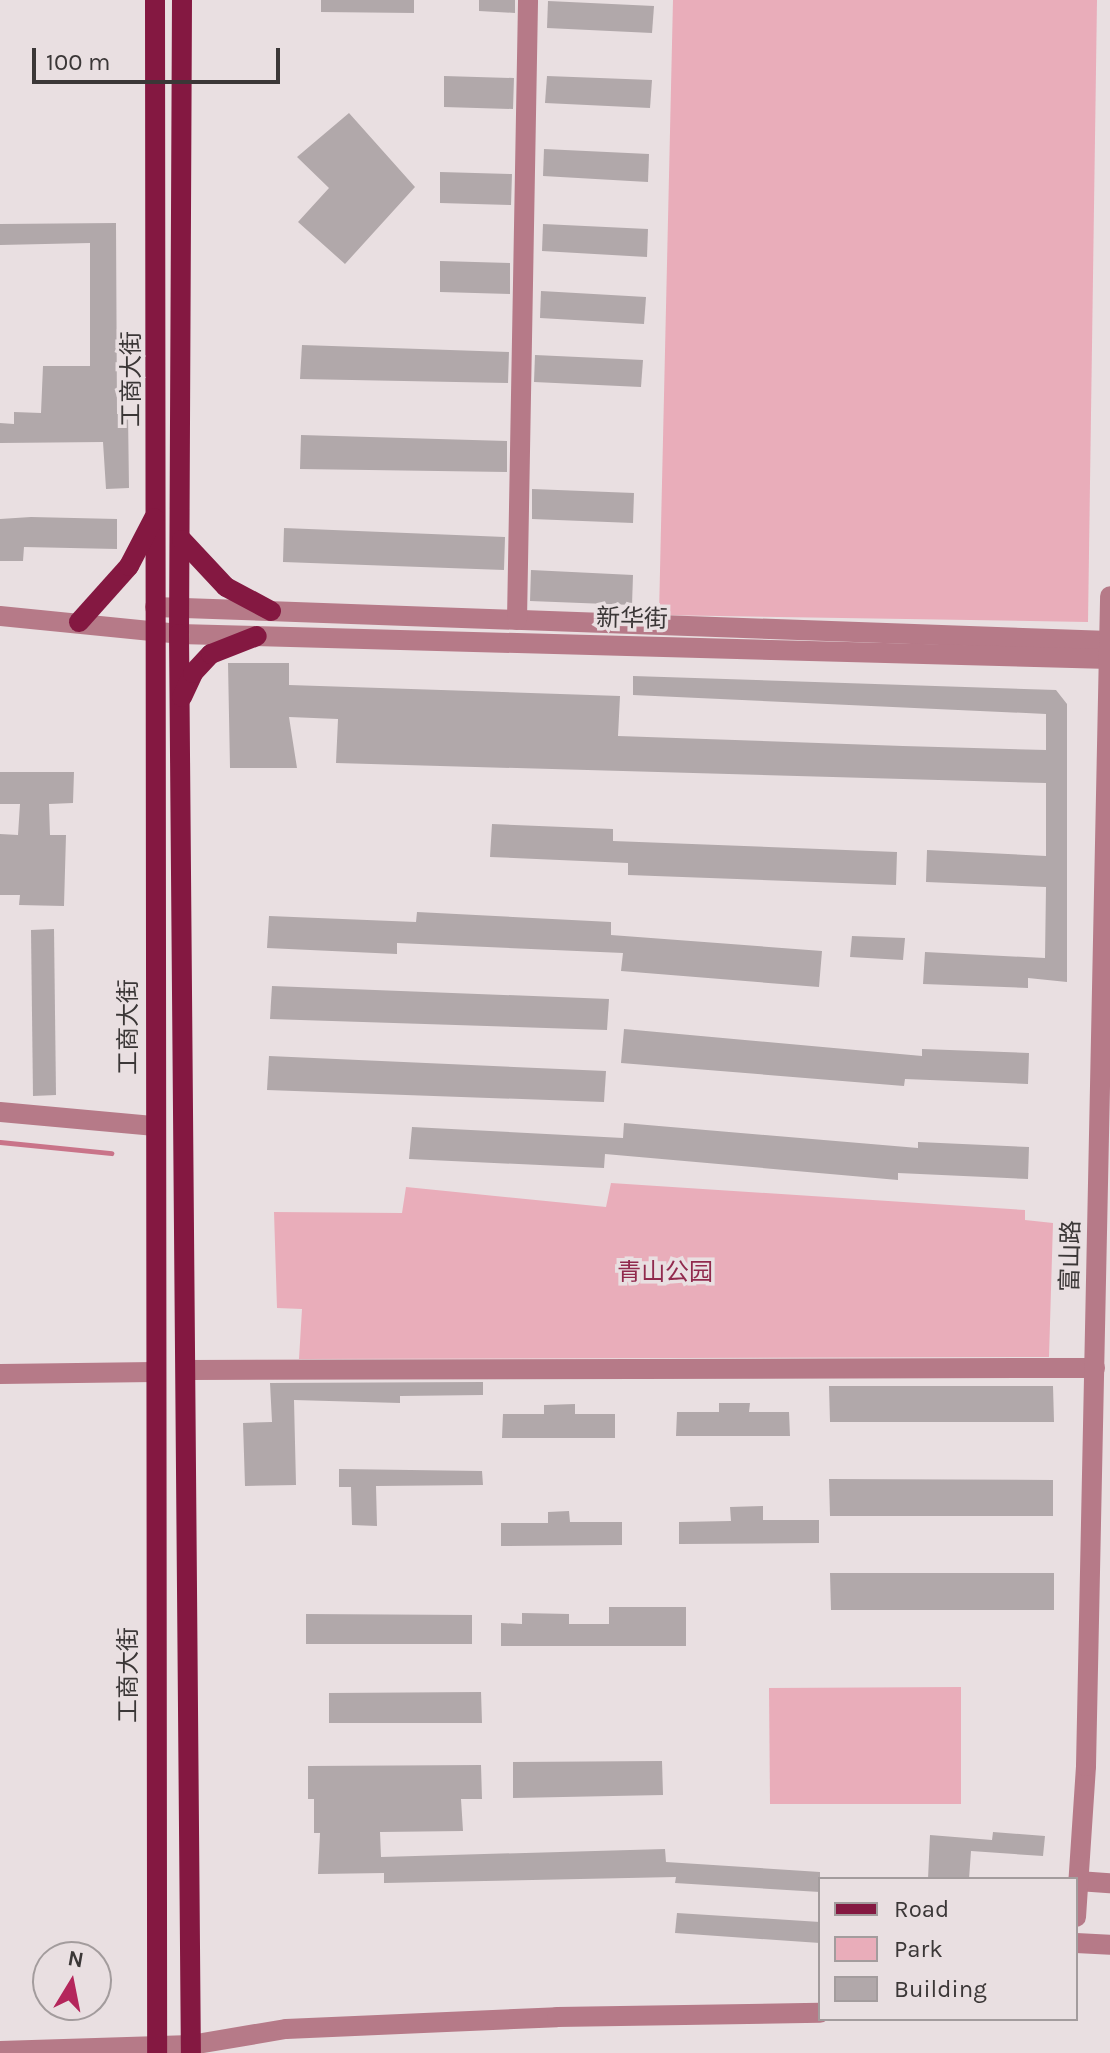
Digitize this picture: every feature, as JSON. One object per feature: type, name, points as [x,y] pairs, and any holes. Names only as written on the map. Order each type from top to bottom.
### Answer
[{"type":"main road","name":"工商大街","points":[[155,0],[158,507],[153,631],[157,2050]]},
{"type":"main road","name":"工商大街","points":[[182,0],[182,540],[179,634],[188,1370],[191,2049]]},
{"type":"main road","points":[[79,622],[129,566],[158,507]]},
{"type":"main road","points":[[182,540],[226,587],[271,611]]},
{"type":"main road","points":[[180,709],[187,684],[211,654],[257,636]]},
{"type":"street","points":[[517,620],[528,0]]},
{"type":"street","name":"富山路","points":[[1078,1881],[1101,1519],[1095,1368],[1104,1247],[1110,596]]},
{"type":"street","name":"新华街","points":[[155,607],[1110,641]]},
{"type":"street","name":"新华街","points":[[0,616],[179,634],[1110,659]]},
{"type":"street","points":[[0,1112],[155,1126]]},
{"type":"street","points":[[188,1370],[1095,1368]]},
{"type":"street","points":[[0,1374],[154,1372]]},
{"type":"street","points":[[1078,1881],[1110,1883]]},
{"type":"street","points":[[1078,1943],[1110,1945]]},
{"type":"street","points":[[0,2051],[191,2049],[286,2029],[557,2017],[818,2013]]},
{"type":"green space","points":[[673,0],[1097,0],[1088,622],[659,615]]},
{"type":"green space","name":"青山公园","points":[[611,1183],[1025,1210],[1025,1220],[1053,1223],[1049,1357],[299,1359],[302,1309],[277,1308],[274,1212],[402,1213],[406,1187],[606,1207]]},
{"type":"green space","points":[[961,1687],[961,1804],[770,1804],[769,1688]]},
{"type":"building","points":[[321,0],[414,0],[414,13],[321,12]]},
{"type":"building","points":[[479,0],[515,0],[515,13],[479,11]]},
{"type":"building","points":[[548,1],[654,6],[652,33],[547,28]]},
{"type":"building","points":[[444,76],[514,78],[513,109],[444,107]]},
{"type":"building","points":[[547,76],[652,80],[650,108],[545,103]]},
{"type":"building","points":[[349,113],[415,187],[345,264],[298,222],[329,188],[297,157]]},
{"type":"building","points":[[544,149],[649,154],[648,182],[543,176]]},
{"type":"building","points":[[440,172],[512,174],[511,205],[440,203]]},
{"type":"building","points":[[116,223],[117,414],[128,414],[129,488],[106,489],[103,442],[0,443],[0,423],[14,424],[14,412],[41,413],[43,366],[90,366],[90,243],[0,245],[0,224]]},
{"type":"building","points":[[543,224],[648,229],[647,257],[542,251]]},
{"type":"building","points":[[440,261],[510,263],[510,294],[440,292]]},
{"type":"building","points":[[541,291],[646,297],[644,324],[540,318]]},
{"type":"building","points":[[302,345],[509,352],[508,383],[300,379]]},
{"type":"building","points":[[535,355],[643,360],[641,387],[534,382]]},
{"type":"building","points":[[301,435],[507,441],[507,472],[300,469]]},
{"type":"building","points":[[532,489],[634,493],[633,523],[532,519]]},
{"type":"building","points":[[0,519],[117,519],[117,549],[24,547],[23,561],[0,561]]},
{"type":"building","points":[[284,528],[505,537],[504,570],[283,562]]},
{"type":"building","points":[[531,570],[633,575],[632,605],[530,601]]},
{"type":"building","points":[[228,663],[289,663],[289,685],[620,696],[618,736],[903,746],[1046,750],[1046,714],[633,695],[633,676],[1056,690],[1067,704],[1067,982],[1028,978],[1028,988],[923,984],[925,952],[1045,958],[1046,887],[926,882],[927,850],[1046,856],[1046,783],[336,763],[338,719],[289,717],[297,768],[230,768]]},
{"type":"building","points":[[0,772],[74,772],[73,803],[49,804],[50,835],[66,835],[64,906],[19,905],[20,895],[0,895],[0,834],[18,835],[20,804],[0,804]]},
{"type":"building","points":[[492,824],[613,829],[613,841],[897,852],[896,885],[628,875],[628,863],[490,857]]},
{"type":"building","points":[[417,912],[611,922],[611,935],[822,951],[819,987],[621,971],[623,953],[397,943],[397,954],[267,948],[269,916],[416,922]]},
{"type":"building","points":[[54,929],[56,1095],[33,1096],[31,930]]},
{"type":"building","points":[[852,936],[905,938],[903,960],[850,957]]},
{"type":"building","points":[[272,986],[609,999],[607,1030],[270,1019]]},
{"type":"building","points":[[624,1029],[922,1056],[922,1049],[1029,1053],[1028,1084],[905,1079],[904,1086],[621,1063]]},
{"type":"building","points":[[269,1056],[606,1071],[604,1102],[267,1090]]},
{"type":"building","points":[[624,1123],[918,1148],[918,1142],[1029,1147],[1028,1179],[898,1173],[898,1180],[605,1154],[604,1168],[409,1159],[412,1127],[623,1138]]},
{"type":"building","points":[[483,1382],[483,1395],[400,1396],[400,1403],[294,1400],[296,1485],[245,1486],[243,1423],[272,1422],[270,1383]]},
{"type":"building","points":[[829,1386],[1053,1386],[1054,1422],[830,1422]]},
{"type":"building","points":[[719,1403],[750,1403],[749,1412],[789,1412],[790,1436],[676,1436],[677,1412],[719,1412]]},
{"type":"building","points":[[575,1404],[575,1414],[615,1414],[615,1438],[502,1438],[503,1414],[544,1414],[544,1405]]},
{"type":"building","points":[[339,1469],[482,1471],[483,1485],[376,1486],[377,1526],[352,1525],[351,1487],[339,1487]]},
{"type":"building","points":[[829,1479],[1053,1480],[1053,1516],[830,1516]]},
{"type":"building","points":[[763,1506],[763,1520],[819,1520],[819,1543],[679,1544],[679,1522],[731,1521],[730,1507]]},
{"type":"building","points":[[569,1511],[570,1522],[622,1522],[622,1545],[501,1546],[501,1523],[548,1523],[548,1512]]},
{"type":"building","points":[[830,1573],[1054,1573],[1054,1610],[831,1610]]},
{"type":"building","points":[[609,1607],[686,1607],[686,1646],[501,1646],[501,1623],[522,1624],[522,1613],[569,1614],[569,1624],[609,1624]]},
{"type":"building","points":[[306,1614],[472,1615],[472,1644],[306,1644]]},
{"type":"building","points":[[481,1692],[482,1723],[329,1723],[329,1693]]},
{"type":"building","points":[[662,1761],[663,1795],[513,1798],[513,1762]]},
{"type":"building","points":[[481,1765],[482,1799],[461,1799],[463,1831],[380,1832],[381,1857],[665,1849],[666,1862],[820,1872],[818,1892],[675,1883],[676,1877],[384,1883],[384,1873],[318,1874],[320,1833],[314,1833],[314,1799],[308,1799],[308,1766]]},
{"type":"building","points":[[993,1832],[1045,1836],[1043,1856],[971,1851],[969,1877],[928,1877],[930,1835],[992,1840]]},
{"type":"building","points":[[677,1913],[818,1922],[818,1943],[675,1933]]},
{"type":"waterway","points":[[0,1142],[111,1153]]}]
